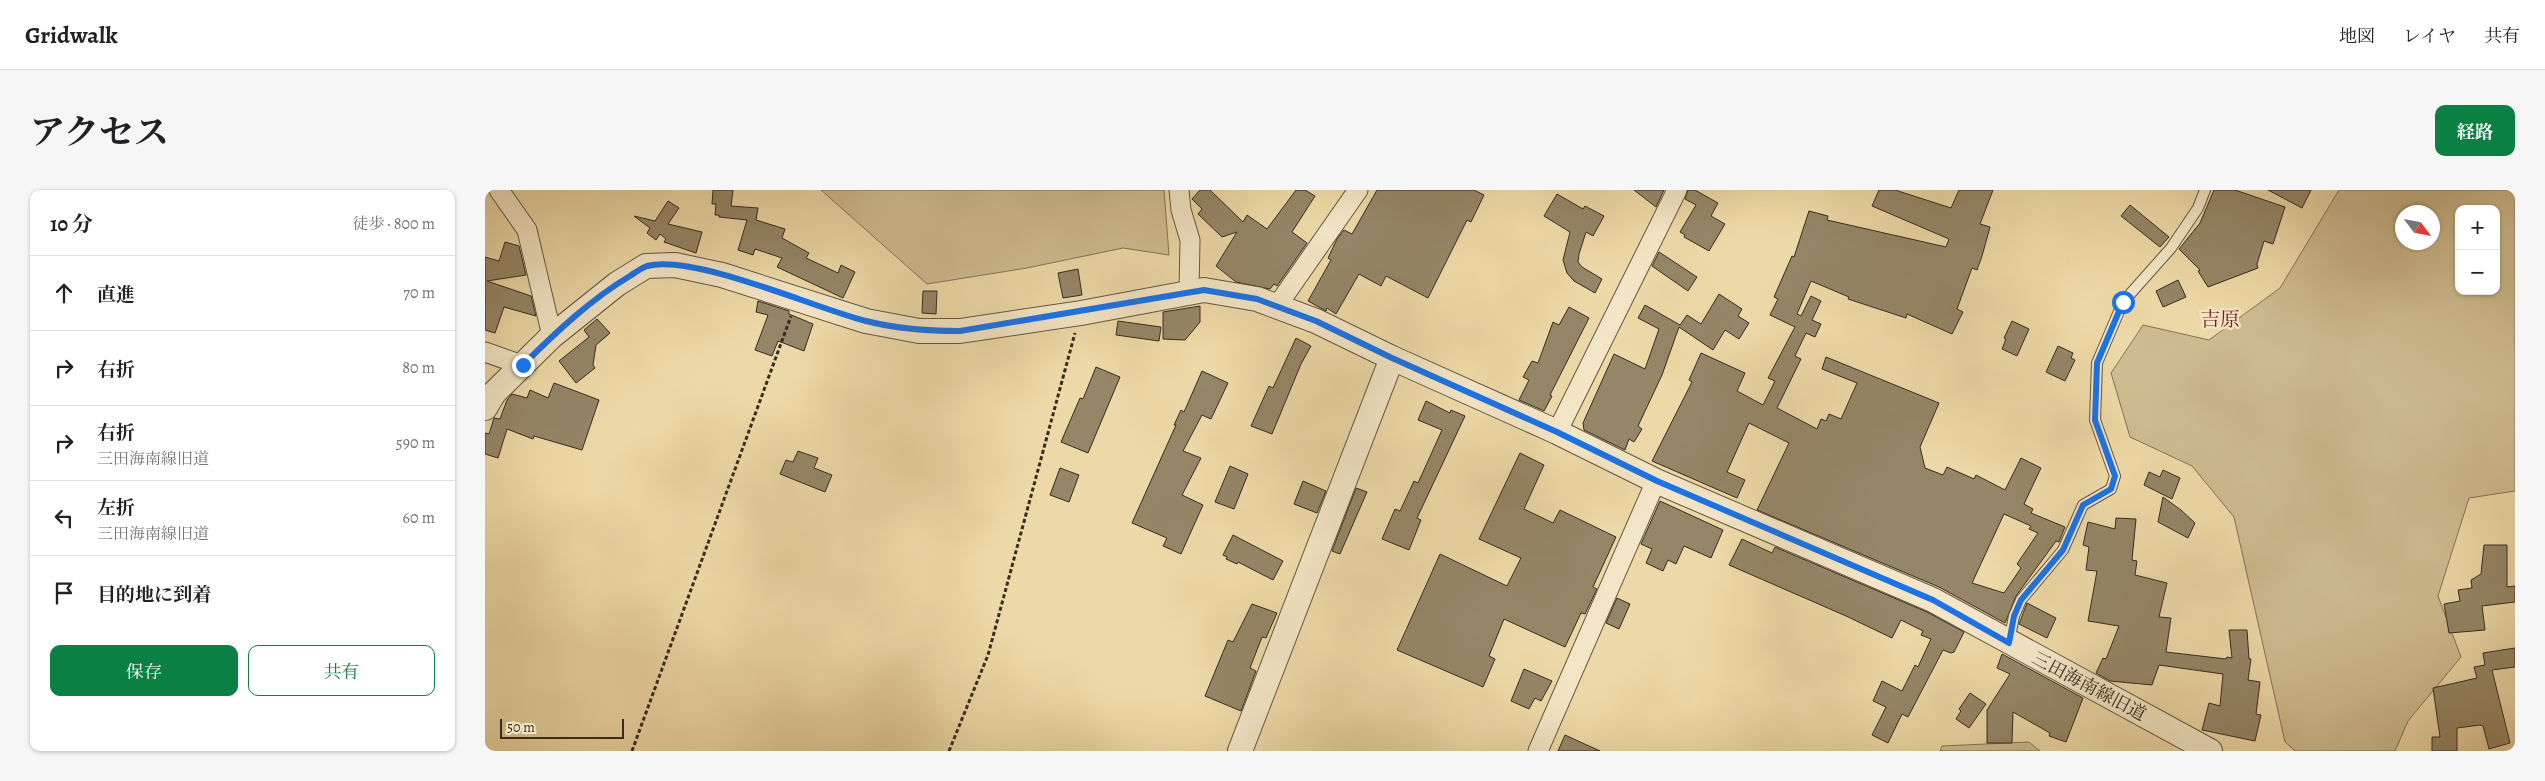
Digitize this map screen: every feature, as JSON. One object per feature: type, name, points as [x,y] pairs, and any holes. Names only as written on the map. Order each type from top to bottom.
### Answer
[{"type":"street","points":[[499,190],[527,230],[552,336]]},
{"type":"street","points":[[1179,190],[1190,240],[1189,293]]},
{"type":"street","points":[[1277,306],[1358,190]]},
{"type":"street","points":[[1557,432],[1677,190]]},
{"type":"street","name":"三田海南線旧道","points":[[485,408],[494,393],[552,336],[617,284],[646,266],[675,265],[721,275],[866,321],[919,331],[960,331],[1081,313],[1204,290],[1257,299],[1316,321],[1392,358],[1557,432],[1657,481],[1933,600],[2210,751]]},
{"type":"street","points":[[485,352],[523,365]]},
{"type":"street","points":[[1240,751],[1392,358]]},
{"type":"street","points":[[1538,751],[1657,481]]},
{"type":"lane","points":[[2009,643],[2014,616],[2021,600],[2063,550],[2083,505],[2111,489],[2115,476],[2095,420],[2097,363],[2123,302],[2171,248],[2198,208],[2205,190]]},
{"type":"path","points":[[632,751],[797,299]]},
{"type":"path","points":[[949,751],[988,655],[1081,313]]},
{"type":"shaded area","points":[[821,190],[1164,190],[1169,255],[1123,248],[1027,268],[927,284]]},
{"type":"shaded area","points":[[2339,190],[2515,190],[2515,491],[2469,498],[2438,596],[2461,657],[2408,721],[2395,751],[2295,751],[2285,742],[2234,517],[2192,466],[2130,437],[2111,373],[2143,325],[2209,340],[2280,288]]},
{"type":"shaded area","points":[[2029,742],[2040,751],[1940,751],[1942,746]]},
{"type":"building","points":[[713,190],[733,190],[731,206],[758,208],[756,220],[785,229],[782,238],[809,253],[806,258],[838,273],[841,265],[855,272],[843,298],[777,267],[782,258],[755,249],[753,255],[738,250],[747,220],[715,215],[716,204],[712,204]]},
{"type":"building","points":[[1200,190],[1210,190],[1243,222],[1247,215],[1267,229],[1296,190],[1305,190],[1315,196],[1292,232],[1307,243],[1277,286],[1274,284],[1270,289],[1236,282],[1216,266],[1237,232],[1222,237],[1198,214],[1202,209],[1192,199]]},
{"type":"building","points":[[1377,190],[1474,190],[1484,195],[1471,222],[1467,220],[1428,298],[1386,276],[1381,286],[1359,274],[1336,314],[1327,308],[1326,311],[1308,301],[1331,260],[1328,258],[1337,239],[1344,230],[1352,234]]},
{"type":"building","points":[[1634,190],[1664,190],[1656,207]]},
{"type":"building","points":[[1688,190],[1695,190],[1718,203],[1711,216],[1725,224],[1709,251],[1684,237],[1685,235],[1680,232],[1696,205],[1685,199]]},
{"type":"building","points":[[1879,190],[1895,190],[1951,208],[1959,190],[1993,190],[1980,224],[1990,227],[1982,256],[1977,270],[1972,268],[1957,309],[1963,312],[1952,334],[1907,314],[1906,318],[1848,299],[1849,297],[1811,281],[1797,314],[1801,316],[1811,296],[1821,301],[1812,320],[1821,324],[1815,337],[1806,333],[1795,356],[1801,359],[1777,408],[1817,429],[1821,419],[1826,421],[1829,414],[1841,419],[1857,383],[1822,369],[1826,357],[1939,403],[1920,447],[1925,468],[1943,475],[1947,467],[1974,479],[1976,475],[2005,490],[2021,458],[2041,468],[2024,504],[2033,509],[2031,513],[2065,527],[2059,542],[2056,541],[2016,596],[2005,623],[1939,587],[1757,510],[1789,443],[1749,423],[1727,472],[1745,480],[1737,498],[1652,461],[1692,382],[1689,380],[1701,353],[1745,373],[1737,391],[1763,405],[1775,381],[1768,378],[1795,327],[1770,315],[1778,299],[1774,297],[1792,256],[1794,257],[1809,211],[1828,216],[1827,220],[1946,247],[1949,239],[1872,206]],"holes":[[[2004,514],[2031,526],[2029,529],[2038,533],[2017,564],[2021,568],[2004,593],[1972,583]]]},
{"type":"building","points":[[2214,190],[2235,190],[2285,207],[2273,244],[2264,241],[2257,264],[2258,268],[2208,287],[2198,271],[2200,270],[2179,249],[2200,223]]},
{"type":"building","points":[[2268,190],[2311,190],[2302,208]]},
{"type":"building","points":[[1557,194],[1583,209],[1585,206],[1604,216],[1593,236],[1586,232],[1578,262],[1582,267],[1602,279],[1595,293],[1574,281],[1567,273],[1563,260],[1570,232],[1544,216]]},
{"type":"building","points":[[668,201],[679,208],[668,224],[702,232],[696,253],[664,242],[666,239],[660,234],[656,240],[647,233],[650,228],[634,216],[655,221]]},
{"type":"building","points":[[2130,205],[2169,237],[2160,247],[2121,216]]},
{"type":"building","points":[[505,242],[519,246],[526,275],[487,281],[531,296],[536,316],[504,307],[495,333],[485,330],[485,257],[499,261]]},
{"type":"building","points":[[1659,252],[1697,277],[1688,291],[1652,266]]},
{"type":"building","points":[[1078,269],[1082,295],[1063,298],[1058,273]]},
{"type":"building","points":[[2178,280],[2186,297],[2163,307],[2156,291]]},
{"type":"building","points":[[923,291],[937,291],[936,314],[922,313]]},
{"type":"building","points":[[1719,294],[1742,309],[1738,316],[1749,323],[1739,339],[1725,330],[1713,350],[1679,327],[1662,375],[1638,426],[1642,429],[1634,442],[1629,439],[1625,450],[1584,430],[1583,423],[1614,354],[1645,369],[1659,329],[1638,318],[1645,305],[1680,325],[1687,315],[1701,324]]},
{"type":"building","points":[[758,301],[789,311],[789,314],[813,324],[804,351],[778,341],[772,356],[755,350],[768,315],[756,312]]},
{"type":"building","points":[[1200,306],[1200,322],[1185,340],[1163,339],[1163,312]]},
{"type":"building","points":[[1569,307],[1589,318],[1550,395],[1552,396],[1544,411],[1519,400],[1529,380],[1523,377],[1532,361],[1538,363],[1553,322],[1559,325]]},
{"type":"building","points":[[597,319],[610,333],[596,345],[593,365],[595,368],[576,383],[559,361],[589,337],[584,330]]},
{"type":"building","points":[[1118,321],[1161,327],[1159,341],[1116,335]]},
{"type":"building","points":[[2012,321],[2029,329],[2017,356],[2002,349],[2006,339],[2004,338]]},
{"type":"building","points":[[1296,338],[1311,346],[1301,364],[1272,434],[1251,426],[1269,386],[1273,388]]},
{"type":"building","points":[[2058,346],[2073,353],[2071,358],[2075,360],[2065,381],[2046,372]]},
{"type":"building","points":[[1096,367],[1120,377],[1088,453],[1061,442],[1080,398],[1083,399]]},
{"type":"building","points":[[1202,371],[1228,383],[1211,419],[1202,415],[1183,451],[1201,458],[1182,495],[1203,505],[1181,554],[1163,546],[1167,538],[1132,523],[1176,425],[1174,425],[1181,410],[1184,412]]},
{"type":"building","points":[[554,383],[599,400],[582,450],[534,436],[533,439],[507,429],[498,458],[485,454],[485,433],[489,434],[494,418],[500,419],[507,400],[512,394],[527,398],[530,390],[548,398]]},
{"type":"building","points":[[1426,401],[1450,413],[1451,410],[1465,416],[1417,518],[1421,520],[1409,550],[1382,539],[1395,509],[1400,511],[1414,481],[1418,483],[1442,430],[1418,420]]},
{"type":"building","points":[[798,451],[818,458],[814,468],[832,475],[825,492],[780,474],[786,460],[793,462]]},
{"type":"building","points":[[1520,453],[1544,465],[1524,509],[1553,523],[1560,510],[1616,537],[1593,587],[1597,589],[1585,614],[1581,613],[1565,647],[1504,619],[1489,656],[1495,659],[1483,687],[1397,650],[1440,554],[1507,586],[1521,558],[1479,539]]},
{"type":"building","points":[[1230,466],[1248,474],[1234,509],[1215,502]]},
{"type":"building","points":[[1060,468],[1079,475],[1069,502],[1050,495]]},
{"type":"building","points":[[2163,470],[2180,478],[2172,499],[2144,485],[2149,472],[2160,477]]},
{"type":"building","points":[[1303,481],[1326,491],[1317,513],[1294,504]]},
{"type":"building","points":[[1356,488],[1367,492],[1340,554],[1332,551]]},
{"type":"building","points":[[2163,497],[2195,523],[2188,538],[2158,522]]},
{"type":"building","points":[[1660,501],[1723,530],[1711,558],[1684,546],[1676,564],[1668,560],[1663,571],[1646,563],[1652,549],[1641,544]]},
{"type":"building","points":[[2116,518],[2136,519],[2132,560],[2137,561],[2135,575],[2167,583],[2159,617],[2171,618],[2166,652],[2226,659],[2227,657],[2232,658],[2229,630],[2247,630],[2249,659],[2251,659],[2248,680],[2260,682],[2256,714],[2261,715],[2255,741],[2202,730],[2209,703],[2220,706],[2223,674],[2159,665],[2152,685],[2110,681],[2096,673],[2103,658],[2106,659],[2119,626],[2088,621],[2097,571],[2086,570],[2089,547],[2083,545],[2088,522],[2115,529]]},
{"type":"building","points":[[1233,535],[1283,561],[1273,580],[1238,562],[1237,564],[1226,559],[1227,557],[1223,555]]},
{"type":"building","points":[[1742,539],[1772,553],[1775,547],[1927,612],[1964,632],[1954,652],[1951,653],[1943,650],[1908,717],[1902,714],[1888,743],[1872,735],[1886,707],[1873,701],[1882,681],[1902,691],[1915,665],[1918,667],[1931,639],[1921,635],[1923,631],[1901,620],[1892,638],[1729,565]]},
{"type":"building","points":[[2484,545],[2507,545],[2507,587],[2515,586],[2515,602],[2482,606],[2485,630],[2449,633],[2444,604],[2460,601],[2458,590],[2472,588],[2471,580],[2481,574]]},
{"type":"building","points":[[1617,598],[1630,604],[1619,629],[1606,623]]},
{"type":"building","points":[[2027,603],[2056,618],[2047,638],[2019,624]]},
{"type":"building","points":[[1252,604],[1277,613],[1266,638],[1262,637],[1250,668],[1256,671],[1241,711],[1205,696],[1228,640],[1233,642]]},
{"type":"building","points":[[2515,648],[2515,667],[2492,670],[2510,743],[2489,749],[2483,726],[2480,725],[2457,728],[2457,751],[2432,751],[2432,737],[2440,737],[2433,688],[2477,678],[2474,667],[2485,665],[2483,653]]},
{"type":"building","points":[[2002,654],[2083,698],[2066,742],[2049,736],[2050,733],[2013,712],[2012,743],[1987,743],[1987,710],[2010,674],[1997,668]]},
{"type":"building","points":[[1524,669],[1552,681],[1541,701],[1535,698],[1529,709],[1511,701]]},
{"type":"building","points":[[1970,693],[1986,704],[1969,728],[1956,719],[1961,711],[1959,709]]},
{"type":"building","points":[[1565,735],[1600,751],[1558,751]]},
{"type":"district","name":"吉原","points":[[2220,319]]},
{"type":"route","points":[[523,365],[552,336],[617,284],[646,266],[675,265],[721,275],[866,321],[919,331],[960,331],[1081,313],[1204,290],[1257,299],[1316,321],[1392,358],[1557,432],[1657,481],[1933,600],[2009,643],[2014,616],[2021,600],[2035,581],[2063,550],[2083,505],[2111,489],[2115,476],[2095,420],[2097,363],[2123,302]]}]
